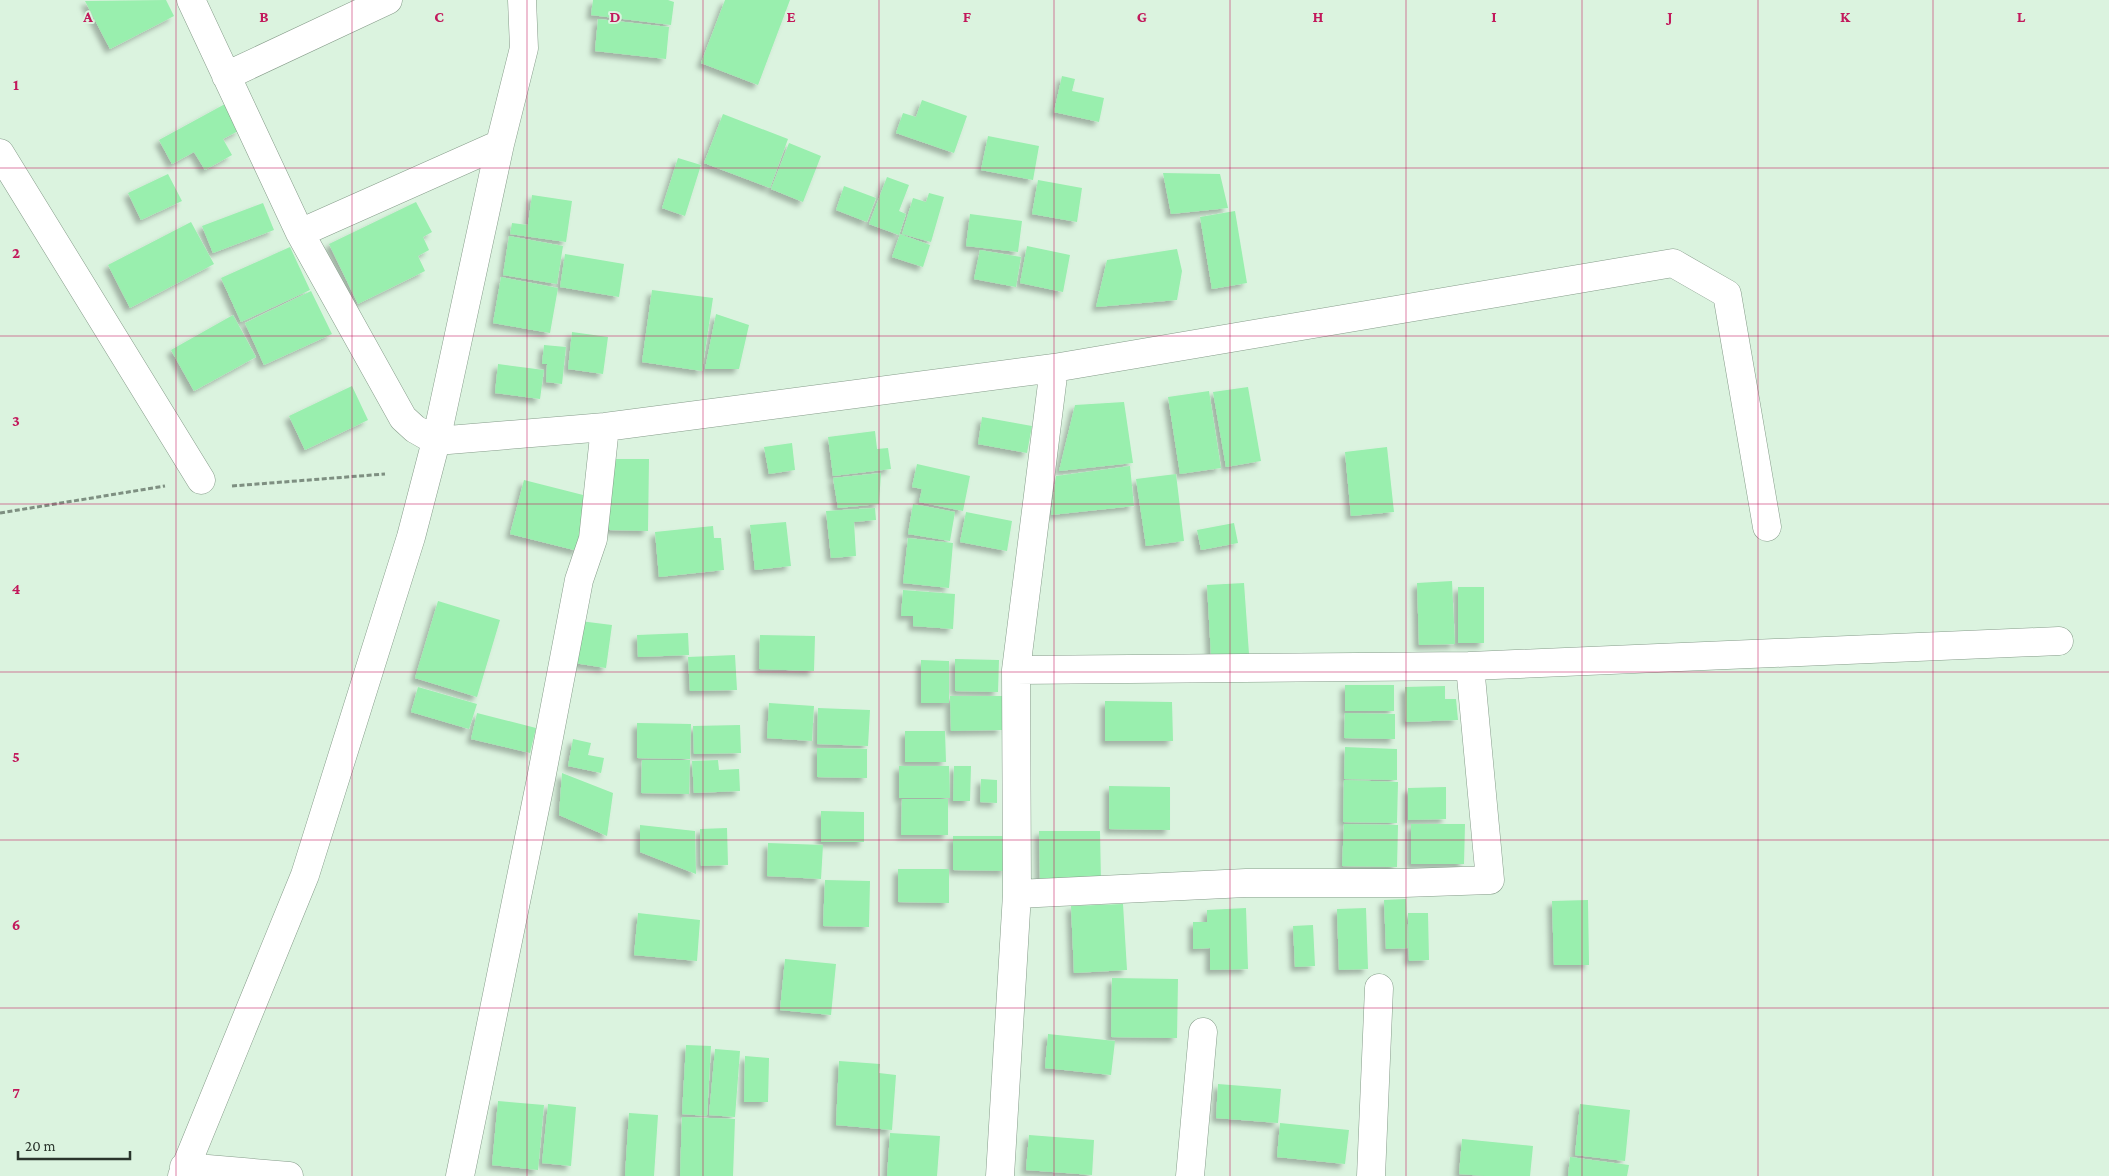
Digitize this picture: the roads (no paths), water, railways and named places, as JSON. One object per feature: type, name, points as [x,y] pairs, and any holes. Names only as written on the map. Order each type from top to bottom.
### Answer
[{"type":"street","points":[[191,0],[300,234],[403,418],[436,441],[605,427],[1054,368],[1673,263],[1727,294],[1767,527]]},
{"type":"street","points":[[226,76],[388,0]]},
{"type":"street","points":[[289,1176],[183,1171],[305,875],[411,537],[436,441],[500,144],[524,48],[522,0]]},
{"type":"street","points":[[300,234],[500,144]]},
{"type":"street","points":[[0,152],[201,480]]},
{"type":"street","points":[[1000,1176],[1018,894],[1016,670],[1054,368]]},
{"type":"street","points":[[460,1176],[541,779],[579,580],[594,539],[605,427]]},
{"type":"street","points":[[1016,670],[1470,666],[2059,641]]},
{"type":"street","points":[[1018,894],[1246,883],[1404,883],[1490,880],[1470,666]]},
{"type":"street","points":[[1372,1176],[1379,988]]},
{"type":"street","points":[[1190,1176],[1203,1032]]}]
